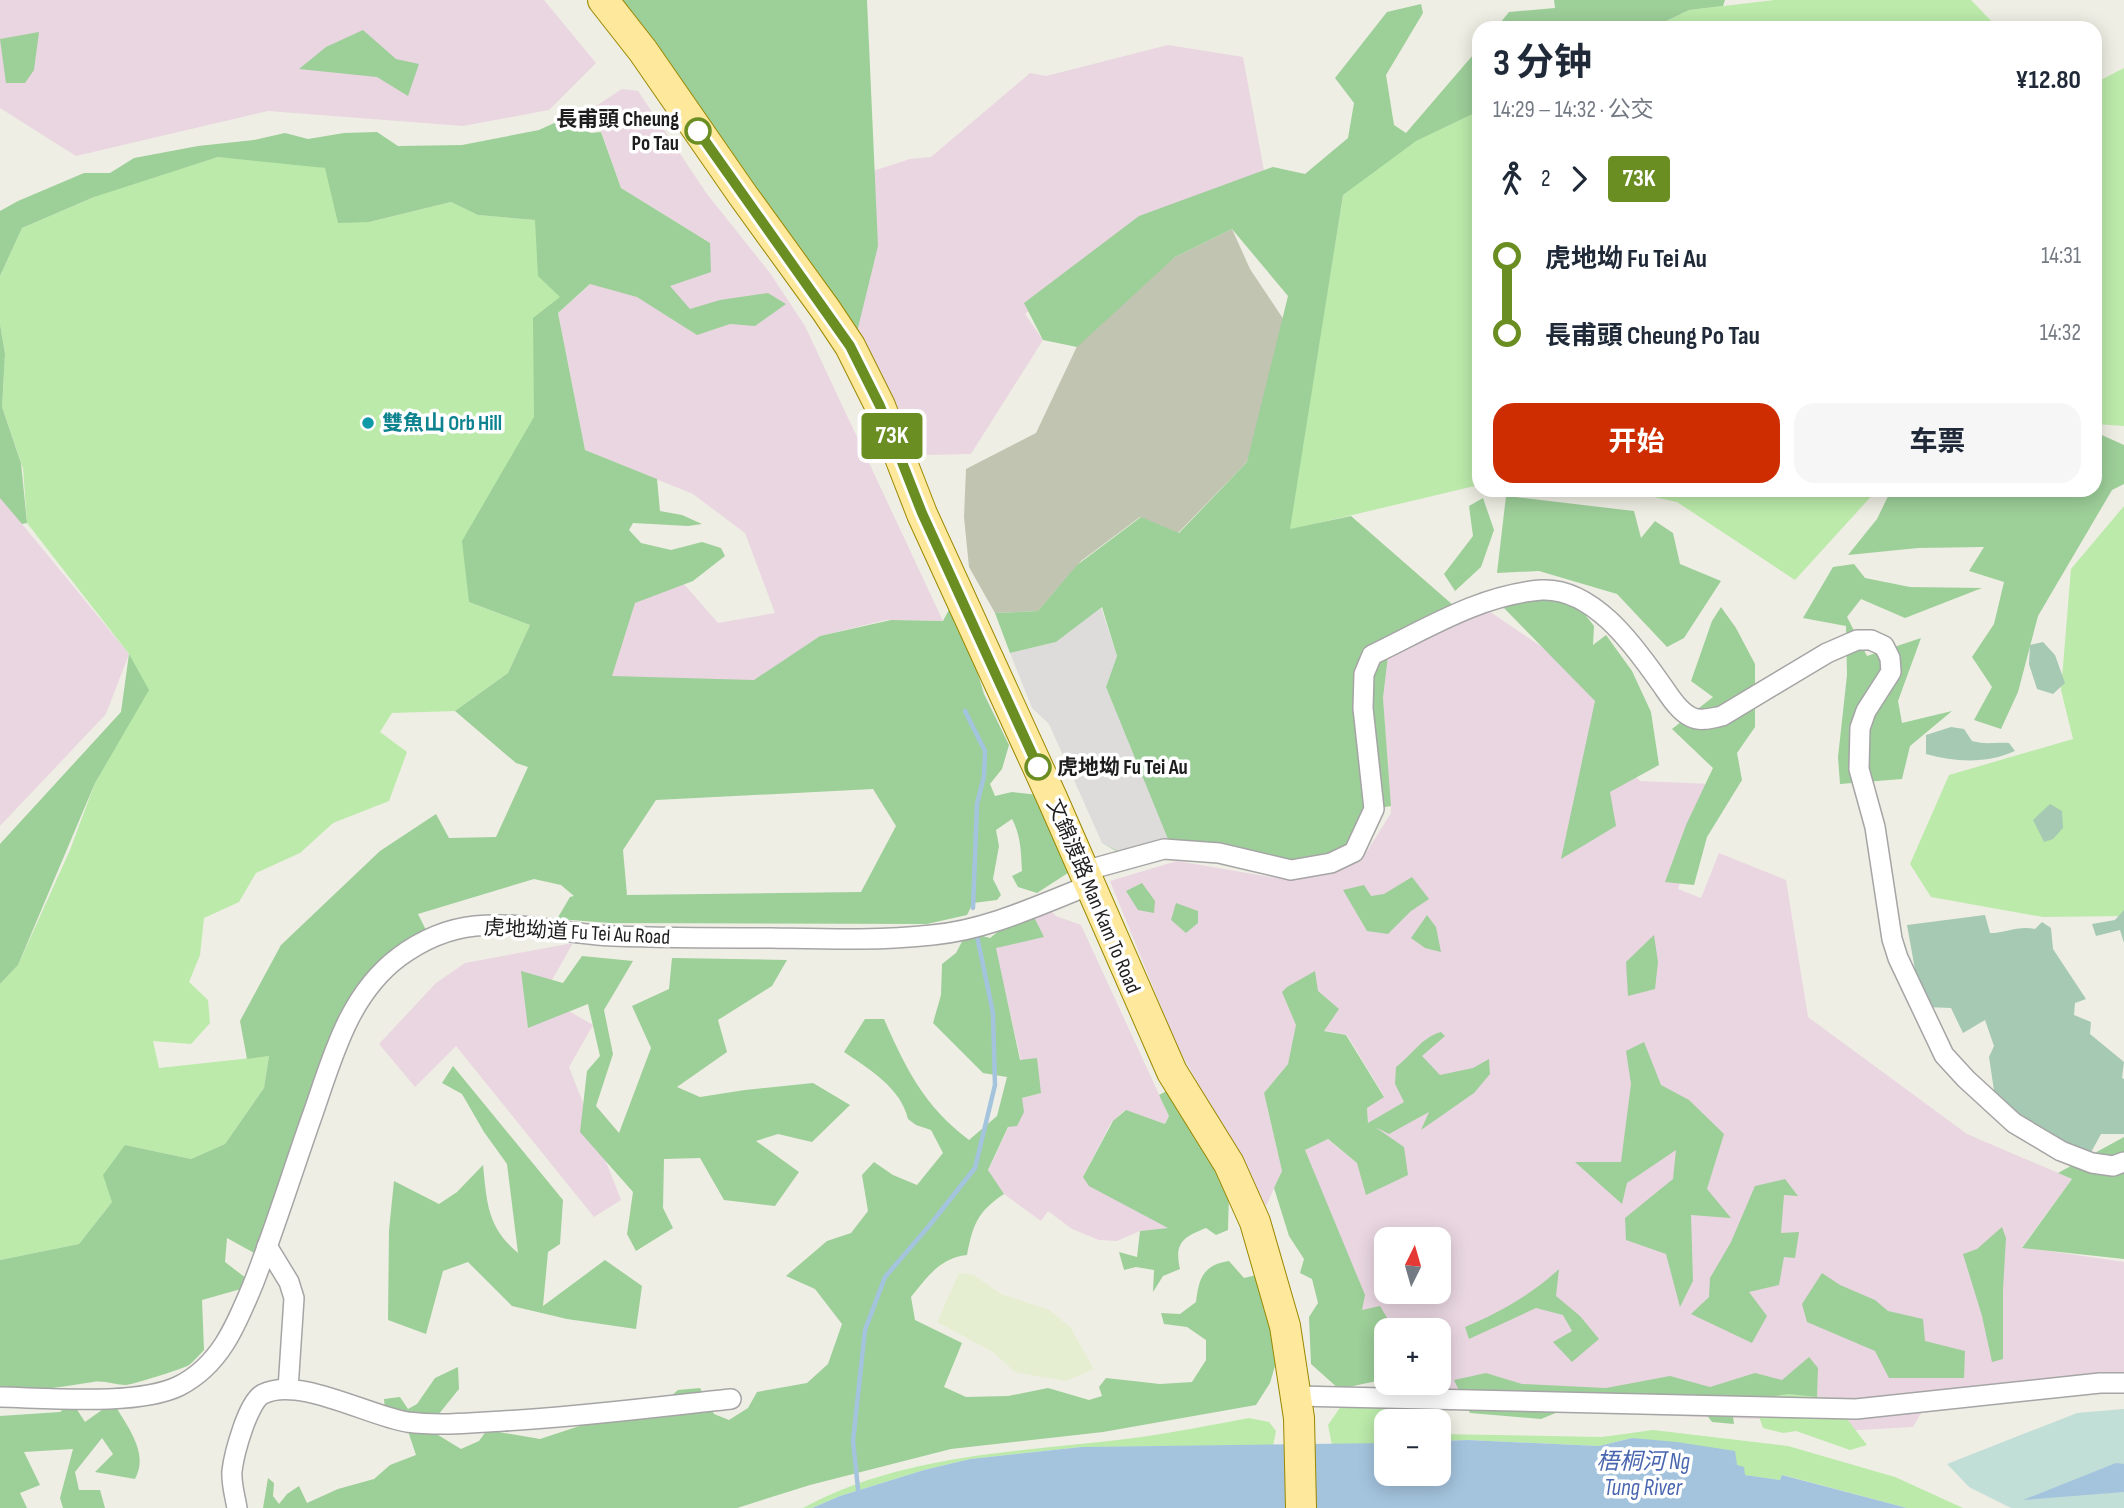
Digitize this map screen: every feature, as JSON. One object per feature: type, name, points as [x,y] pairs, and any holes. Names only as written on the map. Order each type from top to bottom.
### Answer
[{"type":"main road","name":"文錦渡路 Man Kam To Road","points":[[603,0],[643,51],[850,346],[880,406],[922,513],[1172,1072],[1229,1164],[1255,1222],[1285,1326],[1298,1407],[1301,1508]]},
{"type":"street","name":"虎地坳道 Fu Tei Au Road","points":[[0,1397],[136,1397],[179,1386],[203,1370],[230,1337],[267,1246],[349,1017],[378,977],[396,959],[438,934],[494,925],[610,936],[823,939],[935,935],[1021,913],[1087,878],[1164,849],[1219,853],[1291,870],[1331,863],[1354,852],[1374,808],[1363,708],[1364,674],[1373,655],[1490,599],[1542,590],[1562,592],[1579,598],[1620,630],[1678,707],[1691,718],[1704,720],[1722,716],[1827,653],[1857,640],[1871,640],[1884,646],[1890,659],[1891,672],[1866,711],[1860,728],[1859,769],[1875,827],[1892,939],[1898,958],[1944,1055],[2014,1123],[2061,1151],[2092,1163],[2113,1166],[2124,1162]]},
{"type":"street","points":[[267,1246],[289,1282],[294,1298],[288,1389]]},
{"type":"street","points":[[1298,1407],[1856,1409],[2100,1383],[2124,1383]]},
{"type":"street","points":[[237,1508],[232,1474],[235,1455],[253,1403],[260,1395],[279,1388],[318,1395],[404,1422],[436,1424],[555,1418],[731,1399]]},
{"type":"shaded area","points":[[0,0],[544,0],[596,63],[549,110],[463,126],[268,111],[76,156],[0,108]]},
{"type":"shaded area","points":[[1168,45],[1243,57],[1264,171],[1134,229],[1025,314],[1043,340],[971,454],[923,455],[905,445],[825,270],[824,187],[910,159],[931,157],[1030,73],[1046,76]]},
{"type":"shaded area","points":[[622,89],[638,91],[707,194],[770,273],[805,326],[943,621],[886,620],[820,636],[755,680],[653,680],[569,673],[635,603],[683,583],[718,623],[775,613],[745,533],[693,494],[585,450],[558,313],[593,282],[710,243],[621,188],[593,108]]},
{"type":"shaded area","points":[[1232,229],[1250,269],[1290,329],[1247,462],[1178,533],[1140,517],[1081,561],[1038,611],[995,613],[969,567],[964,517],[966,469],[1036,433],[1080,340],[1175,257]]},
{"type":"shaded area","points":[[0,478],[8,507],[129,654],[106,714],[0,826]]},
{"type":"shaded area","points":[[1101,607],[1117,656],[1106,687],[1169,840],[1124,854],[1102,843],[1049,724],[1032,708],[1010,653],[1056,642]]},
{"type":"shaded area","points":[[1486,609],[1627,705],[1618,758],[1640,781],[1712,784],[1678,889],[1701,898],[1719,853],[1786,880],[1808,1017],[1967,1134],[2072,1179],[2022,1247],[2124,1262],[2124,1374],[2089,1374],[1932,1395],[1913,1427],[1823,1432],[1788,1420],[1428,1407],[1423,1395],[1451,1395],[1451,1318],[1374,1318],[1374,1320],[1362,1311],[1301,1152],[1327,1139],[1357,1163],[1368,1123],[1367,1108],[1384,1096],[1347,1035],[1297,1025],[1288,1064],[1264,1093],[1282,1171],[1266,1206],[1177,1046],[1110,881],[1177,861],[1283,879],[1361,861],[1391,813],[1383,698],[1388,655]]},
{"type":"shaded area","points":[[1050,910],[1056,916],[1081,925],[1169,1116],[1165,1124],[1125,1110],[1111,1123],[1083,1177],[1168,1228],[1140,1231],[1117,1241],[1099,1240],[1072,1229],[1048,1211],[1041,1221],[1004,1194],[988,1171],[1022,1098],[1041,1093],[1021,1061],[995,947],[1039,938],[1035,919]]},
{"type":"shaded area","points":[[573,943],[543,996],[593,1025],[569,1067],[621,1200],[594,1217],[456,1046],[415,1087],[379,1044],[436,983],[465,963]]},
{"type":"shaded area","points":[[959,1273],[974,1275],[1001,1294],[1049,1310],[1070,1327],[1094,1369],[1066,1381],[1015,1372],[993,1352],[937,1322]]},
{"type":"shaded area","points":[[2124,1409],[2124,1508],[2011,1508],[1969,1487],[1947,1464],[2077,1413]]},
{"type":"green space","points":[[621,0],[867,0],[878,246],[857,332]]},
{"type":"green space","points":[[1554,0],[1725,0],[1723,6],[1689,10],[1666,21],[1502,21],[1509,12],[1555,8]]},
{"type":"green space","points":[[1775,0],[1971,0],[1991,21],[1666,21],[1689,10]]},
{"type":"green space","points":[[1421,4],[1423,13],[1386,75],[1394,125],[1406,133],[1472,56],[1472,114],[1416,141],[1343,195],[1290,529],[1351,516],[1461,612],[1388,656],[1383,698],[1391,806],[1374,809],[1347,855],[1296,869],[1164,846],[1123,858],[1102,843],[1124,854],[1168,839],[1106,687],[1117,656],[1102,607],[1056,642],[1010,653],[995,613],[1038,611],[1077,565],[1141,517],[1179,533],[1247,462],[1288,296],[1232,229],[1175,257],[1077,347],[1043,340],[1024,303],[1139,216],[1273,167],[1305,174],[1348,138],[1354,103],[1335,78],[1387,12]]},
{"type":"green space","points":[[363,30],[396,59],[419,64],[408,96],[377,77],[299,69],[326,47]]},
{"type":"green space","points":[[39,32],[34,70],[25,83],[6,83],[0,39]]},
{"type":"green space","points":[[2124,68],[2124,426],[2102,424],[2102,79]]},
{"type":"green space","points":[[1472,114],[1472,487],[1289,530],[1343,195],[1409,144]]},
{"type":"green space","points":[[563,119],[591,133],[601,132],[621,188],[710,243],[711,272],[670,286],[690,309],[720,300],[768,293],[786,304],[755,326],[730,324],[697,335],[637,297],[590,284],[558,313],[585,450],[657,479],[660,511],[682,515],[702,524],[688,526],[633,523],[629,530],[641,543],[671,550],[702,542],[721,548],[725,556],[693,581],[635,603],[612,676],[754,680],[820,636],[891,620],[943,621],[952,604],[969,644],[984,694],[1009,745],[1002,769],[990,784],[995,796],[1012,792],[1039,795],[1074,869],[1037,893],[1018,887],[1012,876],[1022,871],[1021,851],[1012,819],[996,830],[999,846],[993,879],[1001,895],[997,900],[973,903],[967,915],[927,924],[610,923],[557,919],[570,897],[574,896],[561,885],[534,879],[418,914],[430,938],[342,1013],[269,1261],[227,1238],[225,1262],[255,1285],[202,1300],[204,1350],[185,1367],[130,1384],[97,1382],[35,1390],[0,1390],[0,1260],[79,1244],[112,1202],[103,1175],[125,1145],[191,1159],[225,1144],[264,1088],[269,1056],[247,1059],[240,1021],[281,945],[380,851],[436,814],[449,838],[496,837],[528,767],[516,763],[455,711],[508,673],[530,625],[469,602],[462,541],[534,417],[533,318],[560,297],[538,276],[535,220],[478,215],[451,202],[369,222],[338,223],[325,168],[218,157],[94,197],[22,228],[0,276],[0,211],[84,173],[110,173],[134,158],[198,146],[254,140],[285,133],[308,139],[344,133],[377,132],[398,146],[462,145],[539,130]],"holes":[[[873,789],[896,826],[861,892],[627,895],[623,850],[656,800]]]},
{"type":"green space","points":[[218,157],[275,160],[325,168],[369,222],[451,202],[478,215],[535,220],[564,295],[536,317],[539,420],[469,602],[530,625],[508,673],[455,711],[392,713],[380,732],[407,752],[389,801],[333,823],[300,853],[256,873],[239,902],[204,918],[200,955],[189,982],[208,1000],[210,1023],[191,1044],[153,1041],[159,1068],[269,1056],[264,1088],[225,1144],[191,1159],[125,1145],[112,1202],[79,1244],[0,1260],[0,984],[18,965],[70,850],[95,783],[145,688],[129,654],[27,523],[23,468],[2,407],[5,354],[0,324],[0,276],[22,228],[101,194]]},
{"type":"green space","points":[[0,324],[5,354],[2,407],[21,463],[27,523],[22,524],[0,498]]},
{"type":"green space","points":[[2102,435],[2124,445],[2124,484],[2112,490],[2038,616],[2018,692],[2001,729],[1974,720],[1992,687],[1972,657],[1994,624],[2004,582],[1969,571],[1984,547],[1918,548],[1848,555],[1877,519],[1888,497],[2102,497]]},
{"type":"green space","points":[[1506,497],[1515,497],[1634,511],[1641,538],[1655,521],[1673,533],[1680,564],[1721,581],[1684,638],[1667,647],[1617,594],[1539,571],[1497,573]]},
{"type":"green space","points":[[1654,497],[1871,497],[1795,580],[1677,502]]},
{"type":"green space","points":[[1483,498],[1494,530],[1481,567],[1455,591],[1444,574],[1473,536],[1469,506]]},
{"type":"green space","points":[[2124,506],[2124,916],[2043,917],[1931,897],[1910,864],[1949,775],[2073,739],[2061,690],[2071,569]]},
{"type":"green space","points":[[1854,564],[1865,578],[1910,587],[1982,588],[1905,618],[1861,599],[1847,617],[1867,656],[1921,638],[1898,701],[1902,723],[1952,711],[1910,746],[1902,779],[1840,784],[1838,757],[1847,675],[1846,626],[1803,618],[1833,567]]},
{"type":"green space","points":[[1560,583],[1594,626],[1593,645],[1606,635],[1632,671],[1651,712],[1659,765],[1610,792],[1616,826],[1561,859],[1595,701],[1503,607]]},
{"type":"green space","points":[[1721,607],[1736,628],[1755,664],[1755,727],[1737,753],[1742,780],[1707,837],[1694,885],[1665,882],[1686,825],[1713,768],[1672,729],[1713,697],[1691,681],[1712,621]]},
{"type":"green space","points":[[2043,642],[2055,655],[2065,683],[2053,694],[2037,689],[2029,664],[2030,645]]},
{"type":"green space","points":[[129,654],[149,690],[95,783],[18,965],[0,984],[0,844],[121,712]]},
{"type":"green space","points":[[1951,727],[1964,729],[1972,741],[2009,743],[2015,751],[1982,760],[1948,759],[1926,754],[1926,735]]},
{"type":"green space","points":[[2050,804],[2062,811],[2063,828],[2053,839],[2044,842],[2033,820]]},
{"type":"green space","points":[[1412,877],[1429,899],[1411,911],[1388,934],[1367,931],[1343,890],[1364,885],[1371,896],[1384,894]]},
{"type":"green space","points":[[1142,883],[1155,901],[1154,913],[1138,910],[1126,891]]},
{"type":"green space","points":[[1176,903],[1198,911],[1198,923],[1186,933],[1171,920]]},
{"type":"green space","points":[[2124,910],[2124,943],[2120,930],[2096,936],[2092,924],[2115,920]]},
{"type":"green space","points":[[1427,915],[1436,927],[1441,952],[1425,948],[1411,938]]},
{"type":"green space","points":[[1985,915],[1990,933],[2035,929],[2042,922],[2051,928],[2053,949],[2086,999],[2075,1003],[2074,1015],[2091,1022],[2090,1034],[2124,1062],[2124,1134],[2101,1134],[2089,1156],[2045,1134],[1995,1097],[1989,1057],[1994,1046],[1985,1020],[1963,1033],[1951,1008],[1926,1007],[1916,975],[1907,925]]},
{"type":"green space","points":[[1015,918],[1035,919],[1044,937],[996,948],[1020,1060],[1037,1058],[1041,1093],[1022,1098],[1024,1112],[1017,1126],[1008,1127],[988,1170],[1004,1194],[982,1213],[967,1255],[942,1264],[911,1297],[915,1320],[962,1343],[944,1387],[966,1397],[1008,1396],[1048,1388],[1089,1400],[1102,1396],[1099,1387],[1106,1378],[1160,1384],[1192,1382],[1206,1360],[1206,1340],[1187,1327],[1164,1324],[1161,1313],[1180,1314],[1196,1302],[1201,1280],[1208,1269],[1229,1261],[1244,1278],[1265,1273],[1281,1345],[1270,1383],[1256,1405],[1103,1432],[951,1449],[810,1485],[737,1508],[263,1508],[268,1478],[274,1483],[273,1496],[279,1504],[299,1486],[307,1503],[338,1489],[374,1479],[390,1465],[416,1455],[408,1431],[385,1410],[384,1399],[400,1397],[408,1409],[417,1404],[435,1378],[458,1367],[459,1389],[438,1415],[438,1435],[461,1449],[479,1441],[487,1430],[540,1439],[601,1419],[630,1420],[649,1415],[678,1390],[700,1388],[714,1414],[729,1420],[748,1408],[757,1392],[807,1383],[828,1364],[842,1324],[815,1289],[786,1276],[827,1241],[851,1233],[868,1211],[862,1175],[874,1162],[893,1175],[917,1185],[943,1153],[931,1130],[908,1119],[899,1098],[883,1080],[844,1052],[865,1019],[884,1019],[918,1086],[940,1114],[969,1140],[997,1116],[1007,1077],[983,1073],[933,1023],[941,995],[942,964],[956,953],[967,932],[990,938]]},
{"type":"green space","points":[[1654,935],[1658,962],[1655,989],[1628,996],[1626,962]]},
{"type":"green space","points":[[582,956],[633,961],[604,1010],[613,1054],[596,1106],[619,1133],[651,1048],[632,1006],[669,989],[672,958],[787,960],[772,986],[718,1020],[727,1052],[677,1087],[700,1097],[813,1083],[850,1105],[812,1142],[778,1134],[756,1141],[799,1172],[775,1206],[724,1200],[700,1158],[664,1159],[663,1208],[673,1228],[636,1251],[627,1234],[633,1192],[580,1132],[587,1071],[600,1056],[588,1004],[528,1028],[521,971],[563,983]]},
{"type":"green space","points":[[1315,971],[1318,991],[1339,1009],[1324,1031],[1346,1035],[1384,1097],[1367,1108],[1368,1123],[1404,1102],[1395,1084],[1396,1067],[1434,1034],[1441,1032],[1445,1036],[1422,1056],[1440,1075],[1473,1068],[1489,1059],[1490,1074],[1474,1093],[1421,1130],[1429,1112],[1389,1134],[1375,1127],[1404,1147],[1408,1175],[1366,1195],[1357,1163],[1328,1139],[1305,1150],[1365,1295],[1362,1310],[1380,1306],[1387,1318],[1374,1318],[1374,1382],[1339,1389],[1311,1364],[1309,1317],[1318,1303],[1312,1279],[1300,1273],[1304,1259],[1289,1236],[1274,1188],[1282,1171],[1264,1093],[1288,1064],[1296,1025],[1282,992]]},
{"type":"green space","points":[[1644,1042],[1661,1085],[1689,1100],[1724,1134],[1707,1189],[1731,1218],[1691,1215],[1693,1281],[1680,1307],[1666,1254],[1626,1240],[1625,1218],[1673,1179],[1676,1150],[1627,1183],[1622,1204],[1575,1162],[1621,1162],[1631,1084],[1626,1051]]},
{"type":"green space","points":[[453,1066],[563,1200],[560,1244],[548,1252],[543,1306],[605,1260],[642,1286],[636,1329],[567,1319],[512,1306],[468,1262],[443,1271],[426,1334],[388,1320],[389,1230],[394,1181],[439,1204],[457,1192],[483,1165],[490,1214],[500,1234],[518,1253],[507,1164],[462,1094],[442,1083]]},
{"type":"green space","points":[[1176,1086],[1229,1193],[1228,1230],[1216,1235],[1206,1228],[1186,1238],[1178,1253],[1180,1269],[1163,1276],[1153,1292],[1154,1270],[1136,1267],[1124,1270],[1119,1252],[1137,1257],[1140,1231],[1168,1228],[1089,1186],[1083,1177],[1113,1121],[1126,1110],[1165,1124],[1169,1116],[1159,1095]]},
{"type":"green space","points":[[2124,1137],[2124,1259],[2022,1248],[2072,1179],[2058,1173]]},
{"type":"green space","points":[[1785,1179],[1798,1196],[1784,1195],[1781,1233],[1799,1232],[1795,1258],[1784,1257],[1779,1285],[1749,1292],[1767,1316],[1752,1343],[1691,1314],[1709,1297],[1710,1278],[1731,1242],[1755,1186]]},
{"type":"green space","points":[[2002,1227],[2006,1238],[2003,1359],[1992,1362],[1982,1316],[1963,1254],[1977,1249]]},
{"type":"green space","points":[[1559,1269],[1556,1296],[1580,1316],[1599,1339],[1572,1362],[1553,1342],[1572,1331],[1563,1315],[1536,1308],[1469,1339],[1465,1327],[1515,1302]]},
{"type":"green space","points":[[1822,1273],[1840,1285],[1875,1300],[1888,1311],[1923,1319],[1925,1341],[1965,1351],[1964,1378],[1889,1378],[1875,1351],[1807,1322],[1802,1304]]},
{"type":"green space","points":[[1809,1357],[1818,1368],[1817,1397],[1789,1394],[1731,1402],[1734,1424],[1712,1422],[1703,1410],[1568,1408],[1541,1419],[1470,1413],[1454,1380],[1486,1373],[1522,1384],[1606,1388],[1670,1376],[1710,1387],[1755,1373],[1782,1380]]},
{"type":"green space","points":[[1789,1394],[1831,1398],[1867,1445],[1850,1450],[1796,1431],[1783,1433],[1763,1428],[1752,1397]]},
{"type":"green space","points":[[72,1402],[85,1422],[113,1402],[138,1449],[139,1469],[135,1479],[95,1472],[113,1454],[102,1438],[75,1472],[79,1490],[100,1490],[105,1508],[63,1508],[60,1498],[73,1449],[24,1452],[40,1485],[20,1493],[27,1508],[0,1508],[0,1416],[60,1412]]},
{"type":"green space","points":[[1344,1402],[1387,1409],[1374,1409],[1374,1443],[1332,1445],[1328,1425]]},
{"type":"green space","points":[[1249,1418],[1269,1422],[1276,1431],[1273,1446],[1081,1447],[970,1459],[840,1496],[812,1508],[803,1508],[842,1490],[923,1465],[1007,1452],[1148,1436]]},
{"type":"green space","points":[[1653,1430],[1788,1446],[1895,1477],[1963,1508],[1907,1508],[1783,1475],[1780,1480],[1744,1475],[1737,1465],[1632,1438],[1599,1446],[1451,1441],[1451,1434],[1602,1437]]},
{"type":"water","name":"梧桐河 Ng Tung River","points":[[1632,1438],[1735,1451],[1737,1465],[1744,1467],[1745,1475],[1780,1480],[1782,1475],[1907,1508],[812,1508],[840,1496],[970,1459],[1081,1447],[1374,1443],[1374,1486],[1451,1486],[1451,1441],[1599,1446]]},
{"type":"water","points":[[2116,1463],[2124,1464],[2124,1492],[2023,1500]]},
{"type":"waterway","points":[[965,711],[985,751],[984,776],[977,804],[973,908]]},
{"type":"waterway","points":[[860,1508],[853,1441],[865,1330],[885,1277],[975,1168],[995,1085],[993,1013],[977,936]]},
{"type":"bus line","name":"73K","points":[[698,131],[850,346],[880,406],[922,513],[1038,767]]},
{"type":"place","name":"長甫頭 Cheung Po Tau","points":[[698,131]]},
{"type":"place","name":"雙魚山 Orb Hill","points":[[368,423]]},
{"type":"place","name":"虎地坳 Fu Tei Au","points":[[1038,767]]}]
